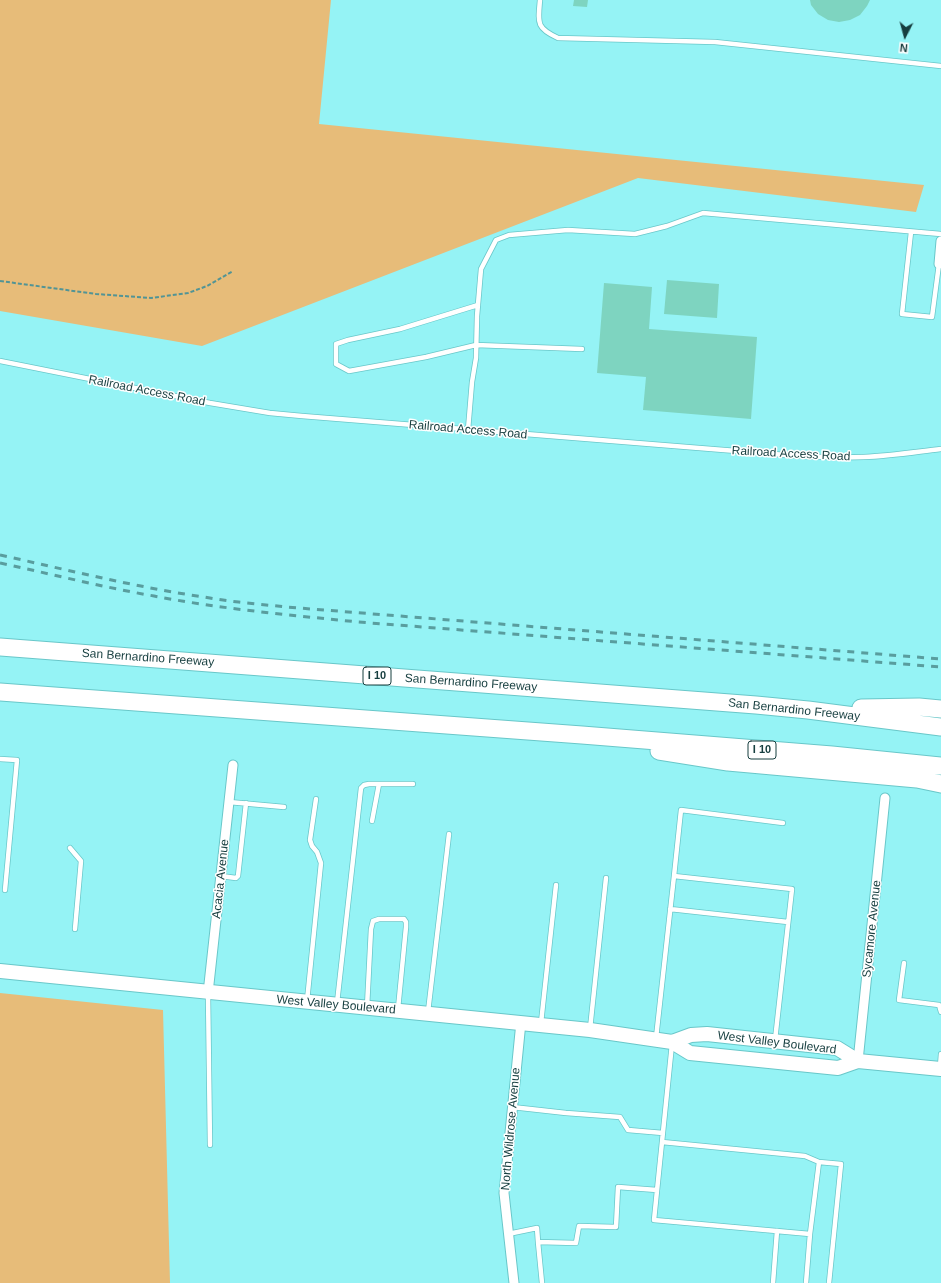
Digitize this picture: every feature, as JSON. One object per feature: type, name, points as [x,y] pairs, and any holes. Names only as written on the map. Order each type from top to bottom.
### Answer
[{"type":"highway","name":"San Bernardino Freeway","points":[[0,647],[756,705],[941,727]]},
{"type":"highway","name":"I 10","points":[[0,692],[582,735],[832,755],[941,766]]},
{"type":"highway","points":[[808,710],[919,707],[941,709]]},
{"type":"highway","points":[[582,735],[671,754],[728,762],[917,779],[941,784]]},
{"type":"main road","name":"West Valley Boulevard","points":[[0,971],[540,1024],[672,1042],[690,1052],[838,1068],[858,1061]]},
{"type":"main road","name":"West Valley Boulevard","points":[[672,1042],[691,1035],[707,1034],[837,1048],[858,1061]]},
{"type":"main road","points":[[858,1061],[940,1069]]},
{"type":"street","points":[[940,264],[941,241]]},
{"type":"street","name":"Acacia Avenue","points":[[208,992],[233,765]]},
{"type":"street","name":"Sycamore Avenue","points":[[858,1061],[885,798]]},
{"type":"street","name":"North Wildrose Avenue","points":[[514,1283],[504,1193],[521,1022]]},
{"type":"lane","points":[[540,0],[538,16],[542,29],[558,38],[715,42],[941,66]]},
{"type":"lane","points":[[468,430],[471,390],[476,358],[481,269],[496,240],[510,235],[568,230],[635,234],[667,226],[703,213],[941,234]]},
{"type":"lane","points":[[911,232],[902,314],[932,317],[940,264]]},
{"type":"lane","points":[[478,305],[400,328],[336,344],[336,364],[349,371],[426,357],[476,345],[582,349]]},
{"type":"lane","name":"Railroad Access Road","points":[[0,361],[164,394],[270,413],[680,448],[830,457],[900,454],[941,449]]},
{"type":"lane","points":[[0,759],[17,760],[5,890]]},
{"type":"lane","points":[[337,1005],[360,792],[364,785],[369,784],[413,784]]},
{"type":"lane","points":[[372,820],[379,784]]},
{"type":"lane","points":[[307,1002],[321,863],[310,840],[316,799]]},
{"type":"lane","points":[[229,802],[284,807]]},
{"type":"lane","points":[[221,876],[236,878],[238,876],[246,803]]},
{"type":"lane","points":[[656,1040],[681,810],[783,823]]},
{"type":"lane","points":[[428,1014],[449,834]]},
{"type":"lane","points":[[70,848],[81,861],[75,929]]},
{"type":"lane","points":[[674,876],[792,889],[775,1041]]},
{"type":"lane","points":[[590,1030],[606,878]]},
{"type":"lane","points":[[540,1024],[556,885]]},
{"type":"lane","points":[[670,908],[788,922]]},
{"type":"lane","points":[[366,1008],[371,929],[373,921],[379,919],[404,919],[406,922],[406,927],[398,1011]]},
{"type":"lane","points":[[904,963],[899,1000],[939,1005],[941,1012]]},
{"type":"lane","points":[[208,992],[210,1145]]},
{"type":"lane","points":[[672,1042],[654,1220],[810,1234]]},
{"type":"lane","points":[[940,1069],[941,1054]]},
{"type":"lane","points":[[512,1107],[620,1117],[628,1130],[663,1133]]},
{"type":"lane","points":[[662,1142],[805,1156],[819,1162],[841,1164],[829,1283]]},
{"type":"lane","points":[[806,1283],[810,1234],[819,1162]]},
{"type":"lane","points":[[538,1242],[576,1243],[580,1226],[616,1227],[618,1187],[657,1190]]},
{"type":"lane","points":[[508,1234],[537,1228],[542,1283]]},
{"type":"lane","points":[[773,1283],[777,1230]]},
{"type":"path","points":[[0,281],[96,294],[151,298],[188,293],[207,286],[233,271]]},
{"type":"shaded area","points":[[0,0],[331,0],[319,124],[924,185],[916,212],[638,178],[202,346],[0,311]]},
{"type":"shaded area","points":[[0,993],[163,1010],[170,1283],[0,1283]]},
{"type":"building","points":[[574,0],[588,0],[587,7],[573,6]]},
{"type":"building","points":[[810,0],[870,0],[860,15],[850,20],[839,22],[828,20],[818,14],[811,5]]},
{"type":"building","points":[[667,280],[719,284],[717,318],[664,314]]},
{"type":"building","points":[[604,283],[652,287],[649,329],[757,337],[751,419],[643,410],[646,377],[597,373]]},
{"type":"railway","points":[[0,555],[153,588],[245,603],[941,659]]},
{"type":"railway","points":[[0,563],[96,585],[154,596],[205,605],[281,614],[358,622],[941,667]]}]
